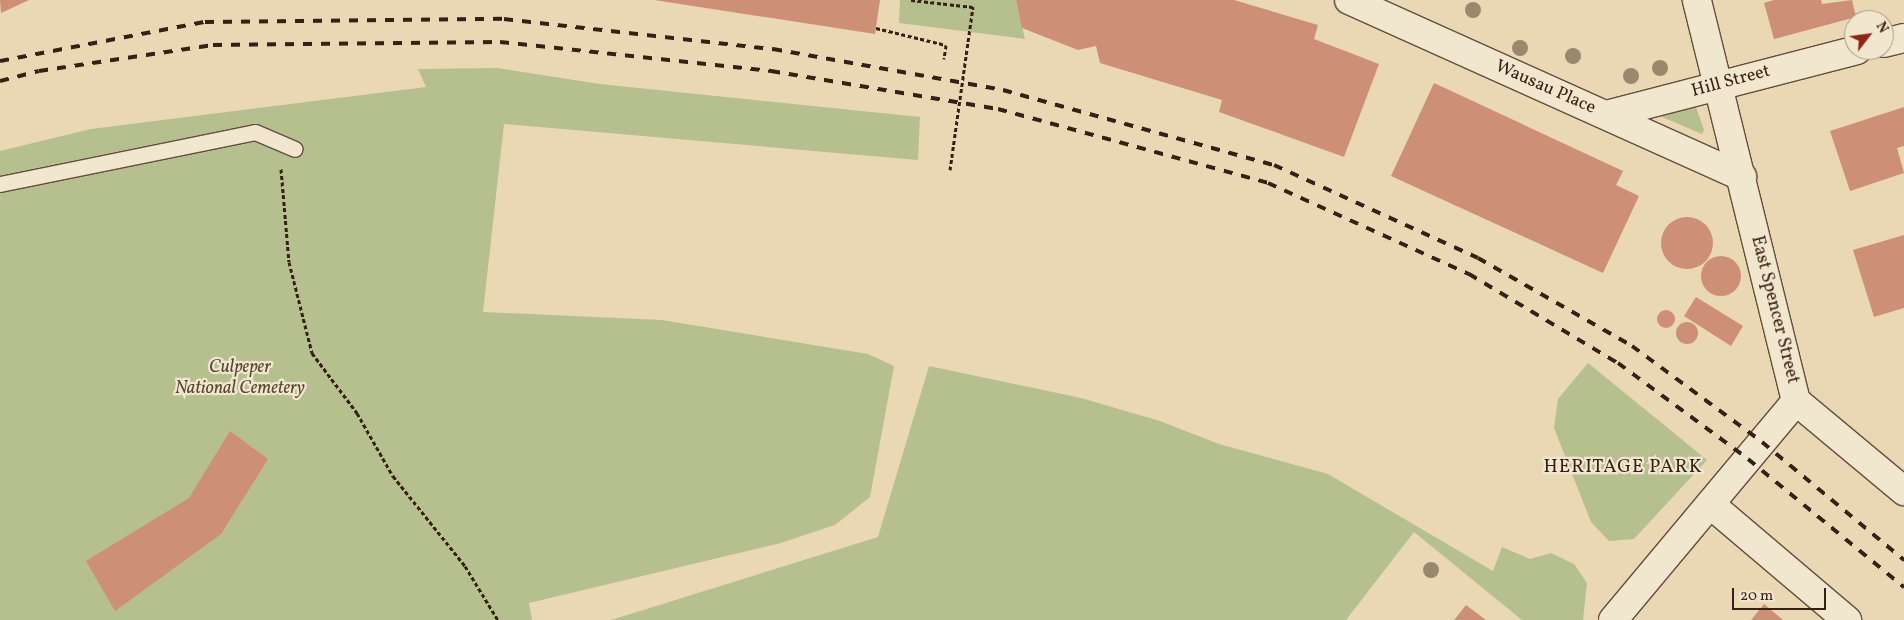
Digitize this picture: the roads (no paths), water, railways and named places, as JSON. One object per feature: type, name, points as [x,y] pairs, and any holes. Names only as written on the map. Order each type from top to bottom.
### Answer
[{"type":"street","name":"Wausau Place","points":[[1349,0],[1742,177]]},
{"type":"street","name":"East Spencer Street","points":[[1613,620],[1796,402],[1697,0]]},
{"type":"street","name":"Hill Street","points":[[1606,116],[1844,53]]},
{"type":"street","points":[[1796,402],[1904,491]]},
{"type":"street","points":[[1710,504],[1847,620]]},
{"type":"lane","points":[[0,184],[255,132],[295,149]]},
{"type":"railway","points":[[0,61],[205,22],[504,19],[773,49],[1003,90],[1274,165],[1478,258],[1632,346],[1762,442],[1904,560]]},
{"type":"railway","points":[[0,81],[39,71],[213,45],[500,42],[771,71],[998,109],[1268,183],[1469,274],[1618,363],[1748,459],[1904,587]]},
{"type":"district","name":"HERITAGE PARK","points":[[1623,468]]},
{"type":"park label","name":"Culpeper National Cemetery","points":[[240,379]]}]
